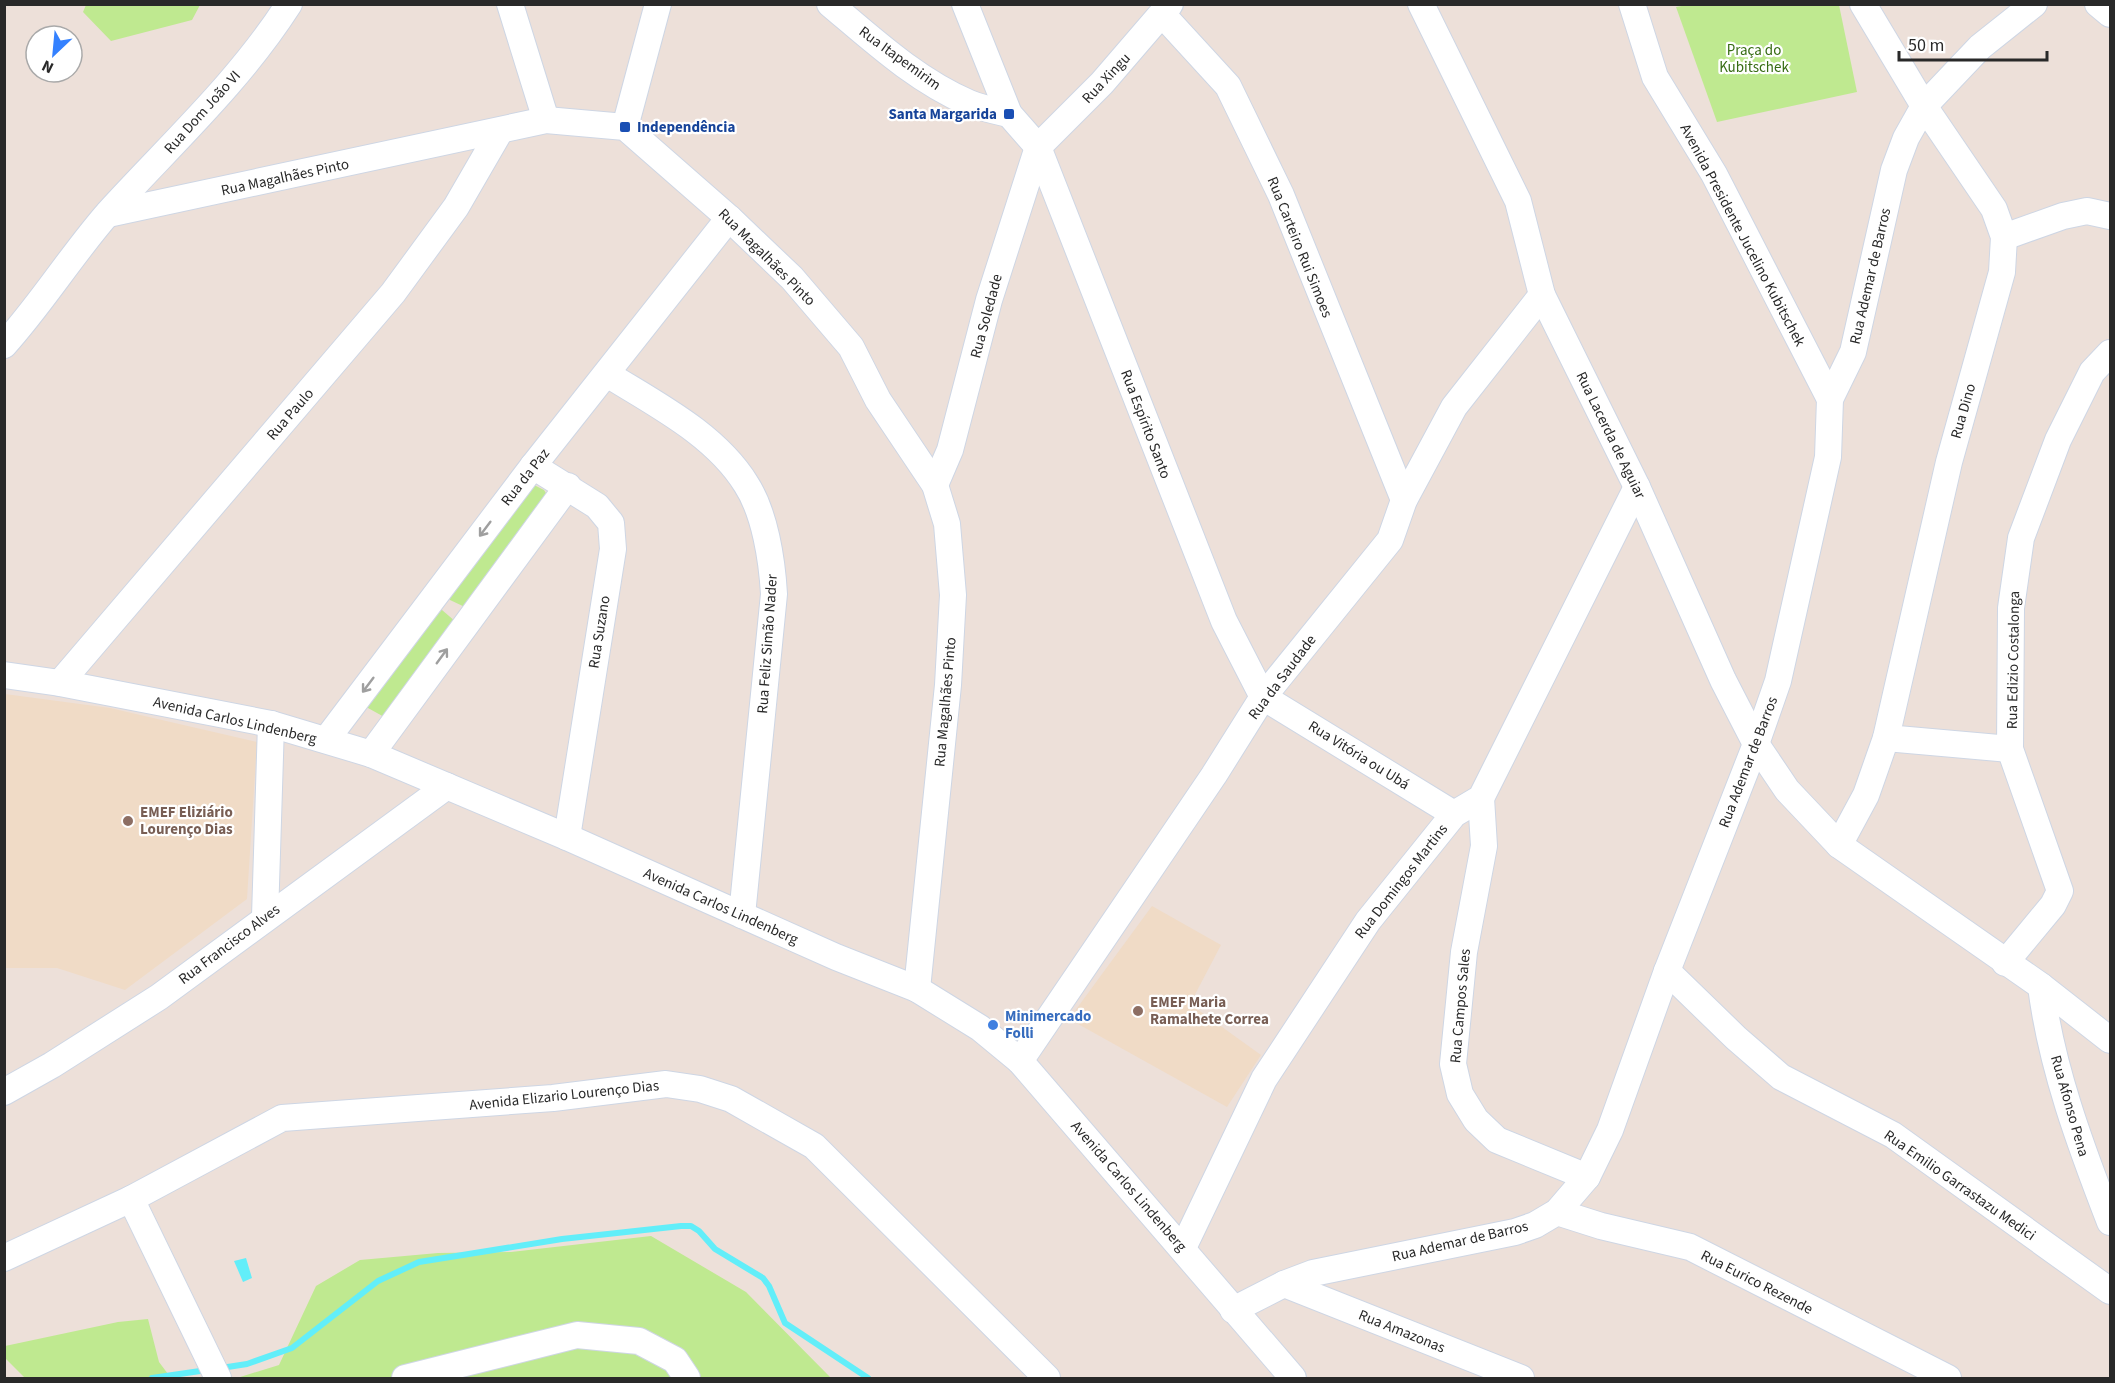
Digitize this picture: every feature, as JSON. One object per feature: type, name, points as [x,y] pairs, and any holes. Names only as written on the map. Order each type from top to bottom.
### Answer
[{"type":"street","name":"Rua Dom João VI","points":[[4,345],[108,214],[217,99],[251,59],[289,4]]},
{"type":"street","points":[[510,4],[546,120]]},
{"type":"street","points":[[625,127],[658,4]]},
{"type":"street","name":"Rua Itapemirim","points":[[830,4],[890,55],[932,84],[971,104],[1009,114]]},
{"type":"street","points":[[965,4],[1009,114]]},
{"type":"street","name":"Rua Lacerda de Aguiar","points":[[1421,4],[1518,201],[1542,295],[1637,487],[1724,680],[1756,744],[1787,790],[1839,845]]},
{"type":"street","name":"Avenida Presidente Jucelino Kubitschek","points":[[1632,4],[1655,76],[1714,174],[1830,399]]},
{"type":"street","name":"Rua Dino","points":[[1839,845],[1866,795],[1886,738],[1949,462],[2002,272],[2004,237],[1994,209],[1924,106],[1863,4]]},
{"type":"street","name":"Rua Ademar de Barros","points":[[1233,1310],[1284,1284],[1313,1273],[1515,1232],[1535,1225],[1557,1212],[1587,1178],[1610,1130],[1667,971],[1756,744],[1778,681],[1828,457],[1830,399],[1853,352],[1894,170],[1906,138],[1924,106],[1980,47],[2034,4]]},
{"type":"street","points":[[2098,4],[2110,14]]},
{"type":"street","name":"Rua Xingu","points":[[1038,147],[1102,83],[1166,9]]},
{"type":"street","name":"Rua Carteiro Rui Simoes","points":[[1166,9],[1228,86],[1281,195],[1404,500]]},
{"type":"street","name":"Rua Espírito Santo","points":[[1009,114],[1038,147],[1224,621],[1263,697]]},
{"type":"street","name":"Rua Magalhães Pinto","points":[[108,214],[546,120],[625,127],[729,218],[792,278],[851,347],[878,400],[935,485],[947,524],[953,595],[948,685],[917,989]]},
{"type":"street","name":"Rua Paulo","points":[[60,682],[393,293],[456,207],[500,131]]},
{"type":"street","name":"Rua Soledade","points":[[935,485],[950,450],[989,300],[1038,147]]},
{"type":"street","points":[[2004,237],[2063,216],[2087,211],[2110,216]]},
{"type":"street","name":"Rua da Paz","points":[[326,740],[533,466],[729,218]]},
{"type":"street","name":"Rua da Saudade","points":[[1020,1061],[1214,775],[1263,697],[1390,540],[1404,500],[1454,407],[1542,295]]},
{"type":"street","name":"Rua Edizio Costalonga","points":[[2005,963],[2054,905],[2060,891],[2036,816],[2010,749],[2011,608],[2021,538],[2058,440],[2092,372],[2110,353]]},
{"type":"street","name":"Rua Feliz Simão Nader","points":[[608,374],[700,435],[725,459],[747,484],[772,555],[774,594],[742,915]]},
{"type":"street","name":"Rua Suzano","points":[[533,466],[597,506],[611,523],[613,549],[567,837]]},
{"type":"street","points":[[371,754],[568,486]]},
{"type":"street","points":[[1481,798],[1637,487]]},
{"type":"street","points":[[436,595],[470,618]]},
{"type":"street","name":"Avenida Carlos Lindenberg","points":[[4,675],[60,682],[271,724],[371,754],[917,989],[980,1028],[1020,1061],[1293,1378]]},
{"type":"street","name":"Rua Vitória ou Ubá","points":[[1263,697],[1454,814]]},
{"type":"street","points":[[265,917],[271,724]]},
{"type":"street","points":[[1886,738],[2010,749]]},
{"type":"street","name":"Rua Francisco Alves","points":[[4,1092],[52,1065],[159,997],[265,917],[447,786]]},
{"type":"street","name":"Rua Domingos Martins","points":[[1183,1248],[1264,1079],[1368,921],[1454,814],[1481,798]]},
{"type":"street","name":"Rua Campos Sales","points":[[1481,798],[1484,846],[1464,952],[1453,1064],[1460,1094],[1476,1120],[1497,1140],[1587,1178]]},
{"type":"street","points":[[1839,845],[2041,986],[2110,1040]]},
{"type":"street","name":"Rua Emilio Garrastazu Medici","points":[[1667,971],[1736,1038],[1781,1077],[1893,1135],[2110,1291]]},
{"type":"street","name":"Rua Afonso Pena","points":[[2041,986],[2044,1017],[2083,1153],[2110,1222]]},
{"type":"street","name":"Avenida Elizario Lourenço Dias","points":[[4,1258],[131,1199],[282,1118],[541,1099],[666,1084],[700,1089],[731,1099],[814,1146],[1043,1376]]},
{"type":"street","points":[[131,1199],[218,1378]]},
{"type":"street","name":"Rua Eurico Rezende","points":[[1557,1212],[1600,1226],[1690,1247],[1948,1378]]},
{"type":"street","name":"Rua Amazonas","points":[[1284,1284],[1521,1378]]},
{"type":"street","points":[[405,1378],[577,1335],[639,1341],[675,1360],[687,1378]]},
{"type":"shaded area","name":"EMEF Eliziário Lourenço Dias","points":[[5,694],[110,708],[257,742],[247,899],[125,990],[57,968],[5,968]]},
{"type":"shaded area","name":"EMEF Maria Ramalhete Correa","points":[[1152,906],[1221,945],[1190,1004],[1261,1055],[1227,1107],[1069,1019]]},
{"type":"green space","points":[[86,4],[200,5],[192,20],[111,41],[83,12]]},
{"type":"green space","name":"Praça do Kubitschek","points":[[1687,5],[1839,5],[1857,92],[1717,122],[1676,7]]},
{"type":"green space","points":[[528,482],[544,490],[549,498],[467,608],[450,600],[446,593]]},
{"type":"green space","points":[[434,608],[442,610],[456,622],[386,718],[368,708],[363,701]]},
{"type":"green space","points":[[651,1236],[746,1292],[831,1378],[237,1378],[279,1365],[316,1286],[360,1260],[438,1253],[511,1252]]},
{"type":"green space","points":[[148,1319],[159,1362],[171,1378],[25,1378],[5,1358],[5,1346],[118,1322]]},
{"type":"water","points":[[246,1258],[252,1278],[243,1282],[234,1261]]},
{"type":"waterway","points":[[221,1368],[247,1364],[292,1348],[378,1281],[419,1262],[562,1239],[691,1226],[699,1231],[715,1249],[763,1278],[769,1286],[785,1323],[868,1378]]},
{"type":"waterway","points":[[152,1378],[207,1370]]},
{"type":"place","name":"Santa Margarida","points":[[1009,114]]},
{"type":"place","name":"Independência","points":[[625,127]]},
{"type":"place","name":"EMEF Eliziário Lourenço Dias","points":[[128,821]]},
{"type":"place","name":"EMEF Maria Ramalhete Correa","points":[[1138,1011]]},
{"type":"place","name":"Minimercado Folli","points":[[993,1025]]}]
